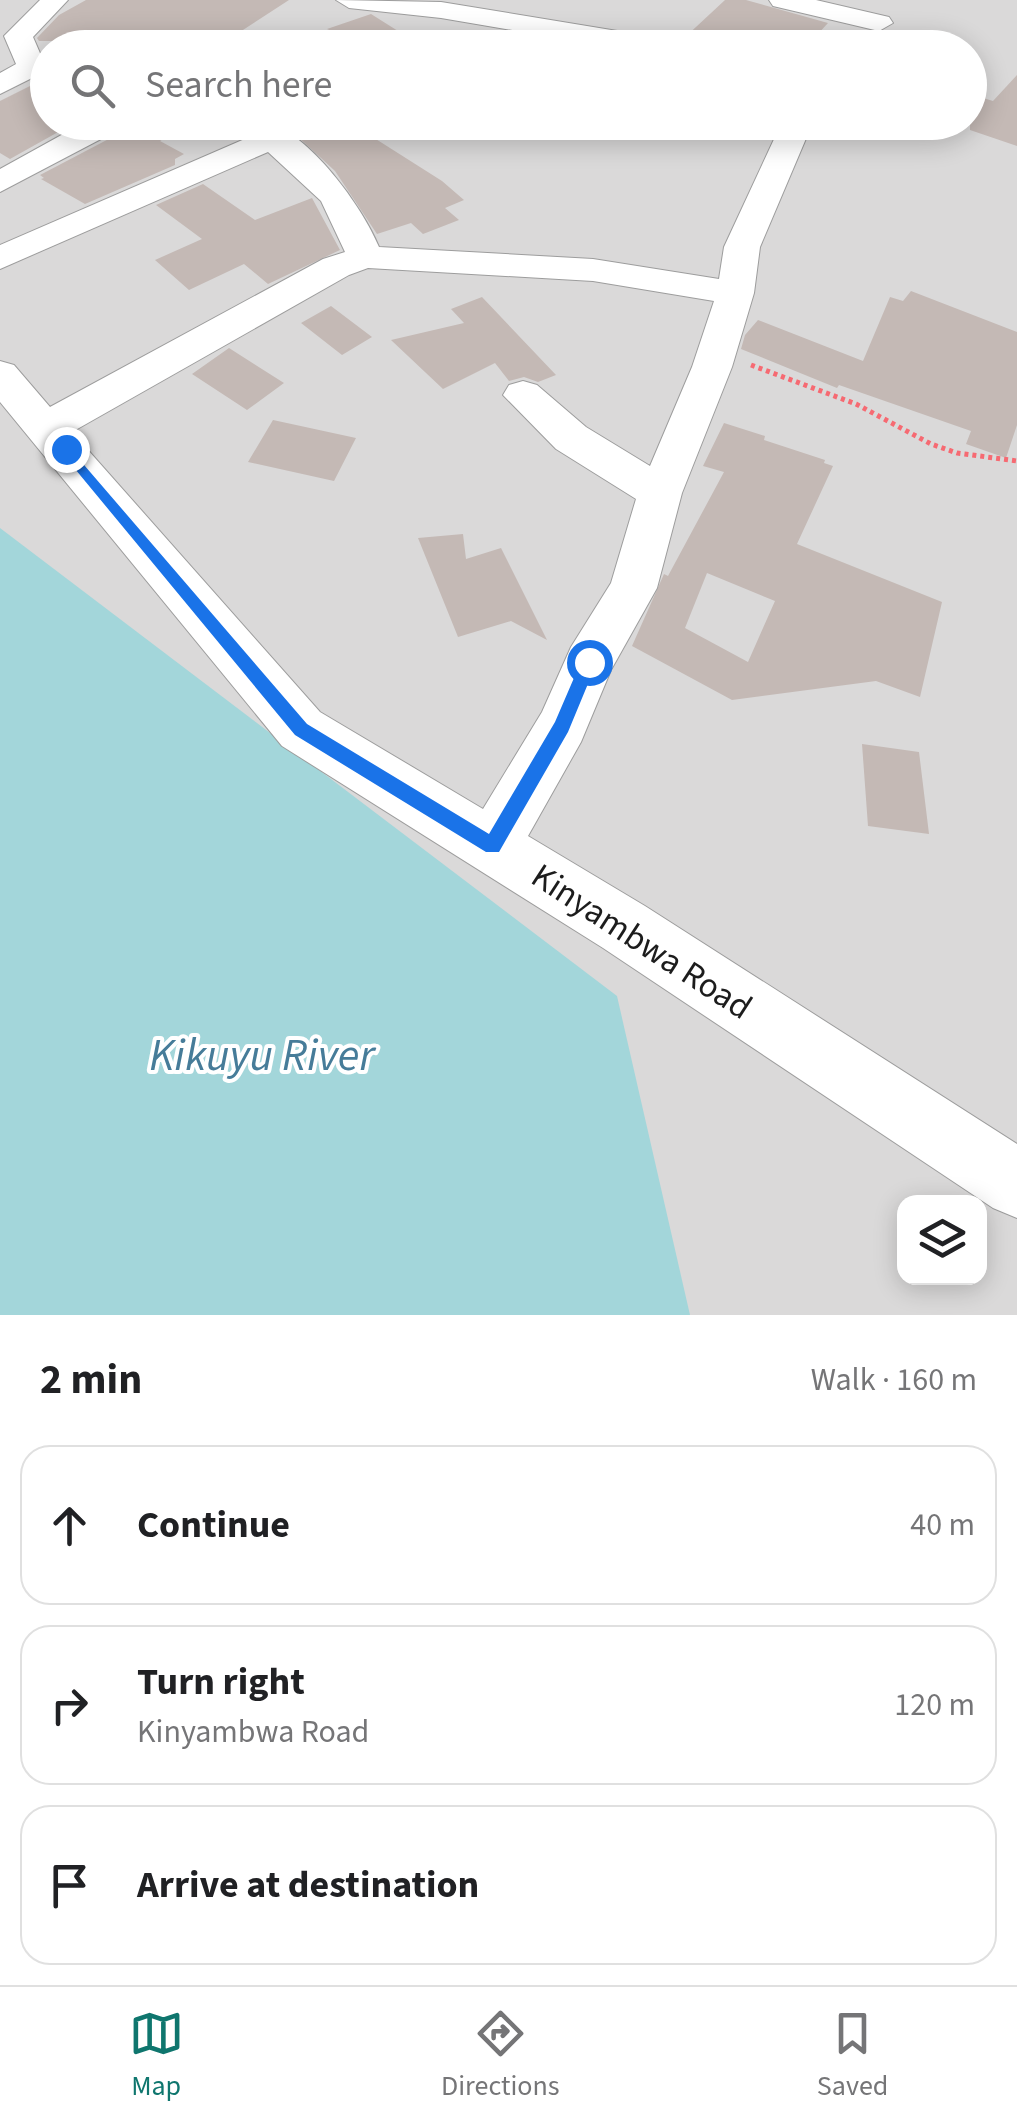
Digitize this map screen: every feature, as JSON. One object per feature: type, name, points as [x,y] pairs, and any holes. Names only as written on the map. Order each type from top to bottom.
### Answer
[{"type":"street","points":[[23,47],[18,36],[56,0]]},
{"type":"street","points":[[349,0],[447,5],[568,30]]},
{"type":"street","points":[[782,0],[879,24]]},
{"type":"street","points":[[873,30],[896,0]]},
{"type":"street","points":[[493,30],[510,20]]},
{"type":"street","points":[[0,85],[30,68]]},
{"type":"street","points":[[0,182],[77,140]]},
{"type":"street","points":[[0,258],[243,140]]},
{"type":"street","points":[[277,140],[343,208],[365,257]]},
{"type":"street","points":[[492,846],[562,726],[589,662],[633,588],[660,493],[716,354],[735,293],[742,247],[790,140]]},
{"type":"street","points":[[47,426],[336,267],[365,257],[593,270],[735,293]]},
{"type":"street","name":"Kinyambwa Road","points":[[0,375],[301,730],[492,846],[1017,1184]]},
{"type":"street","points":[[523,396],[571,438],[660,493]]},
{"type":"path","points":[[716,354],[788,375],[810,388],[856,404],[931,444],[958,453],[1017,461]]},
{"type":"shaded area","points":[[0,0],[1017,0],[1017,1315],[0,1315]]},
{"type":"water","name":"Kikuyu River","points":[[0,528],[617,996],[690,1315],[0,1315]]},
{"type":"building","points":[[86,0],[289,0],[243,30],[45,30],[59,15]]},
{"type":"building","points":[[725,0],[746,0],[828,23],[822,30],[693,30]]},
{"type":"building","points":[[371,14],[396,30],[329,30]]},
{"type":"building","points":[[1017,75],[1017,146],[987,136],[987,99],[993,101]]},
{"type":"building","points":[[30,86],[30,140],[44,140],[10,159],[0,153],[0,101]]},
{"type":"building","points":[[107,140],[162,140],[184,154],[175,159],[175,165],[85,204],[40,175]]},
{"type":"building","points":[[301,140],[377,140],[442,181],[464,200],[445,208],[459,220],[423,234],[411,223],[377,234],[335,171]]},
{"type":"building","points":[[203,184],[255,220],[312,198],[340,250],[268,284],[244,264],[189,290],[155,260],[202,239],[156,205]]},
{"type":"building","points":[[911,291],[1017,332],[1017,425],[1006,458],[966,444],[971,431],[839,385],[837,388],[741,349],[745,335],[758,320],[863,361],[890,297],[903,301]]},
{"type":"building","points":[[482,297],[556,375],[538,382],[524,377],[509,381],[495,363],[443,389],[391,340],[464,323],[451,309]]},
{"type":"building","points":[[331,306],[372,337],[342,355],[301,323]]},
{"type":"building","points":[[229,348],[284,383],[247,410],[192,374]]},
{"type":"building","points":[[273,420],[356,438],[334,481],[248,462]]},
{"type":"building","points":[[724,423],[833,466],[797,544],[942,602],[920,697],[876,681],[732,700],[632,646],[664,574],[668,576],[724,472],[703,466]],"holes":[[[707,573],[775,601],[748,662],[685,628]]]},
{"type":"building","points":[[463,534],[466,559],[501,548],[547,640],[511,621],[458,637],[418,538]]},
{"type":"building","points":[[862,744],[919,752],[929,834],[868,826]]},
{"type":"route","points":[[66,449],[301,730],[492,846],[562,726],[589,662]]}]
